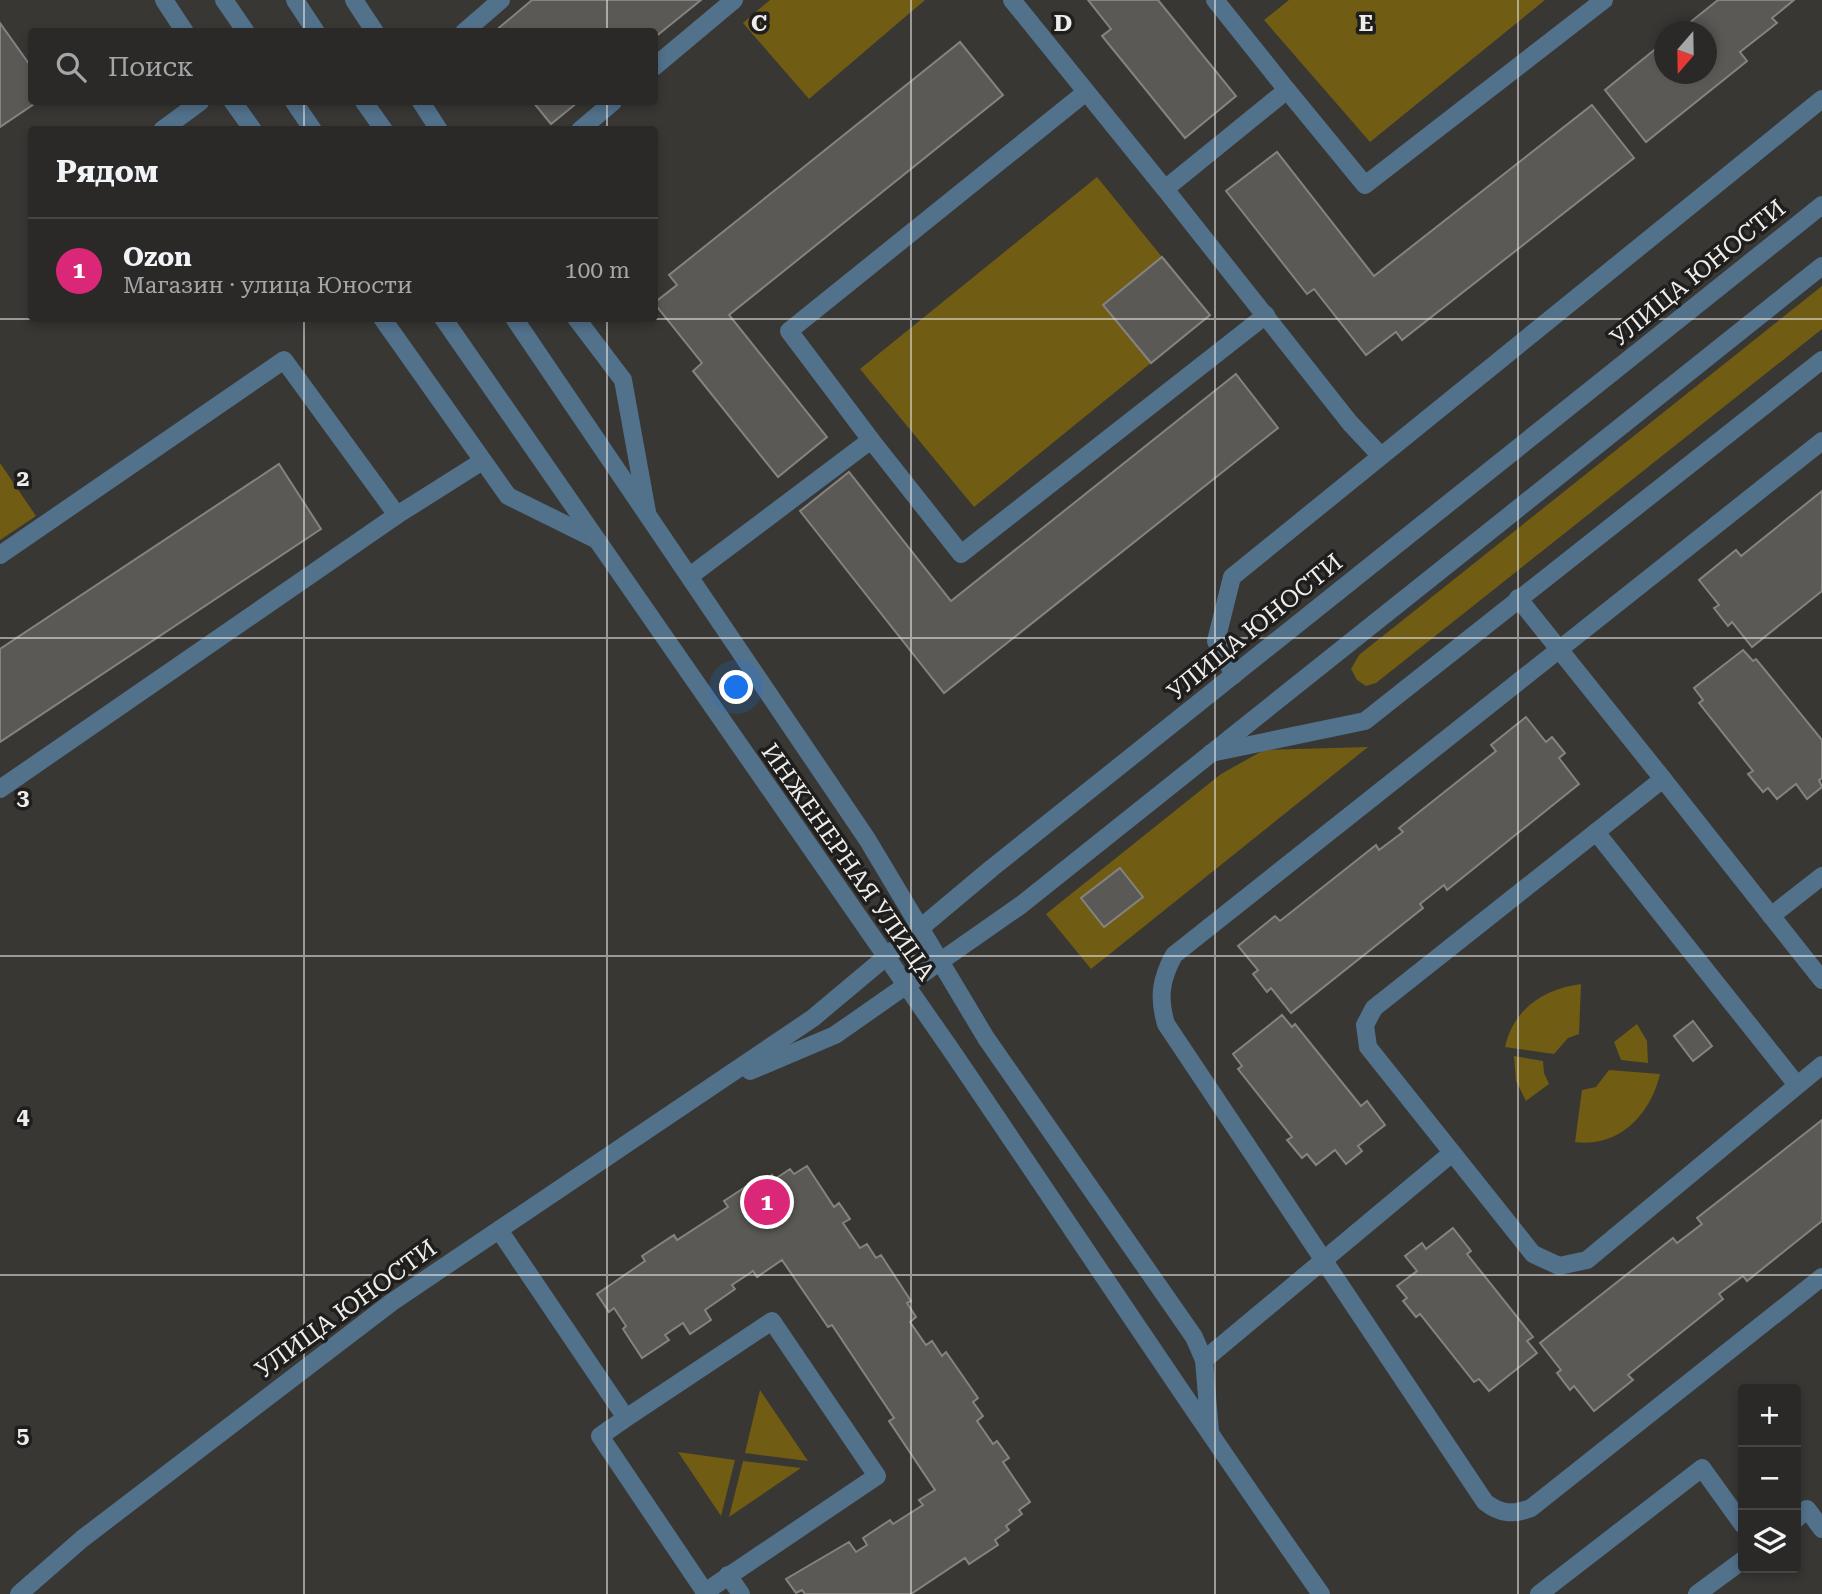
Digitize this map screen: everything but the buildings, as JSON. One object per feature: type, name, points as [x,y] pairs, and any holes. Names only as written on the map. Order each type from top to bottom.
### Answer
[{"type":"street","points":[[164,0],[183,28]]},
{"type":"street","points":[[224,0],[243,28]]},
{"type":"street","points":[[295,0],[313,28]]},
{"type":"street","points":[[354,0],[372,28]]},
{"type":"street","points":[[469,28],[501,0]]},
{"type":"street","points":[[658,64],[734,0]]},
{"type":"street","points":[[1012,0],[1266,315],[1350,424],[1380,455]]},
{"type":"street","points":[[1215,0],[1365,185],[1604,0]]},
{"type":"street","points":[[1165,189],[1287,90]]},
{"type":"street","points":[[1086,92],[789,331],[961,554],[1266,315]]},
{"type":"street","points":[[1234,675],[1216,640],[1232,577],[1822,99]]},
{"type":"street","points":[[167,126],[196,105]]},
{"type":"street","points":[[235,105],[250,126]]},
{"type":"street","points":[[296,105],[310,126]]},
{"type":"street","points":[[367,105],[381,126]]},
{"type":"street","points":[[423,105],[436,126]]},
{"type":"street","points":[[585,126],[609,105]]},
{"type":"street","name":"УЛИЦА ЮНОСТИ","points":[[19,1594],[82,1539],[392,1302],[813,1018],[884,957],[1822,205]]},
{"type":"street","name":"УЛИЦА ЮНОСТИ","points":[[717,1084],[829,1039],[1021,905],[1822,266]]},
{"type":"street","points":[[385,322],[481,462],[508,496],[597,540]]},
{"type":"street","name":"ИНЖЕНЕРНАЯ УЛИЦА","points":[[446,322],[1321,1594]]},
{"type":"street","name":"ИНЖЕНЕРНАЯ УЛИЦА","points":[[516,322],[867,839],[986,1038],[1194,1337],[1204,1360],[1210,1436]]},
{"type":"street","points":[[579,322],[624,380],[647,512]]},
{"type":"street","points":[[0,555],[284,359],[397,515]]},
{"type":"street","points":[[1211,753],[1365,721],[1822,360]]},
{"type":"street","points":[[690,576],[871,440]]},
{"type":"street","points":[[1822,441],[1174,955],[1161,988],[1161,1006],[1166,1024],[1485,1502],[1509,1513],[1531,1508],[1822,1277]]},
{"type":"street","points":[[0,789],[397,515],[481,462]]},
{"type":"street","points":[[1518,598],[1822,980]]},
{"type":"street","points":[[1662,779],[1374,1009],[1368,1016],[1365,1036],[1367,1046],[1533,1254],[1559,1266],[1574,1265],[1587,1260],[1822,1065]]},
{"type":"street","points":[[1596,832],[1797,1085]]},
{"type":"street","points":[[1771,916],[1822,876]]},
{"type":"street","points":[[1204,1360],[1452,1153]]},
{"type":"street","points":[[499,1230],[626,1418]]},
{"type":"street","points":[[772,1321],[877,1476],[703,1593],[600,1436],[626,1418],[772,1321]]},
{"type":"street","points":[[1539,1594],[1702,1468],[1738,1518]]},
{"type":"street","points":[[1801,1514],[1807,1509],[1822,1529]]},
{"type":"street","points":[[1698,1594],[1738,1564]]},
{"type":"street","points":[[729,1575],[741,1594]]},
{"type":"shaded area","points":[[770,0],[925,0],[809,99],[743,23]]},
{"type":"shaded area","points":[[1289,0],[1545,0],[1370,142],[1264,20]]},
{"type":"shaded area","points":[[1097,177],[1162,257],[1104,305],[1151,363],[974,507],[860,369]]},
{"type":"shaded area","points":[[1822,286],[1822,329],[1376,683],[1366,686],[1357,680],[1351,669],[1359,655]]},
{"type":"shaded area","points":[[0,463],[36,516],[0,540]]},
{"type":"shaded area","points":[[1368,747],[1091,969],[1046,914],[1221,774],[1264,750]]},
{"type":"shaded area","points":[[1581,984],[1579,1034],[1568,1038],[1554,1054],[1505,1047],[1515,1021],[1532,1003],[1555,990]]},
{"type":"shaded area","points":[[1637,1024],[1647,1041],[1648,1063],[1621,1060],[1614,1042]]},
{"type":"shaded area","points":[[1514,1056],[1543,1061],[1549,1084],[1526,1101],[1516,1081]]},
{"type":"shaded area","points":[[1609,1070],[1660,1074],[1649,1102],[1631,1125],[1606,1140],[1575,1142],[1582,1090],[1596,1087]]},
{"type":"shaded area","points":[[760,1390],[808,1461],[745,1453]]},
{"type":"shaded area","points":[[678,1452],[735,1460],[721,1516]]},
{"type":"shaded area","points":[[743,1461],[801,1468],[729,1517]]},
{"type":"place","name":"Ozon","points":[[767,1202]]}]
